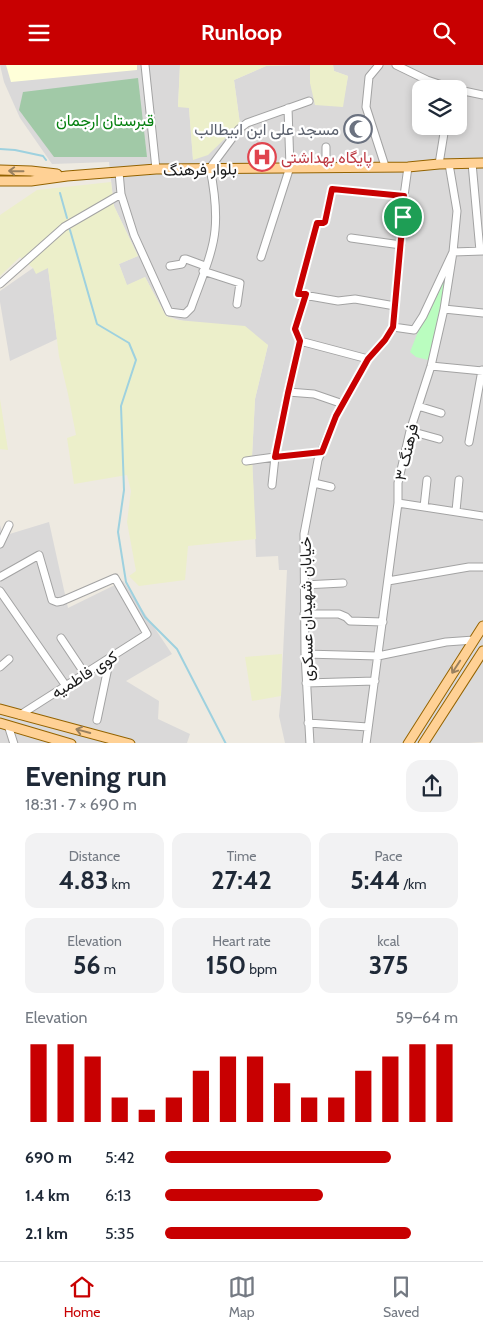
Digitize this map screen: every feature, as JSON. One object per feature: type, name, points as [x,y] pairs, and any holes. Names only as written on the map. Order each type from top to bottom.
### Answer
[{"type":"main road","name":"بلوار فرهنگ","points":[[0,181],[31,181],[67,175],[156,169],[408,167],[483,163]]},
{"type":"main road","name":"بلوار فرهنگ","points":[[0,170],[67,175]]},
{"type":"main road","points":[[410,743],[483,626]]},
{"type":"main road","points":[[423,743],[483,651]]},
{"type":"main road","points":[[71,743],[3,724],[2,710],[130,743]]},
{"type":"street","points":[[145,65],[156,169]]},
{"type":"street","points":[[379,65],[370,77],[366,107],[385,166]]},
{"type":"street","points":[[396,65],[425,80]]},
{"type":"street","points":[[467,92],[483,95]]},
{"type":"street","points":[[119,172],[121,194],[134,235],[169,312],[185,314],[191,308],[209,257],[215,231],[214,191],[210,168],[239,129],[248,123],[309,101]]},
{"type":"street","points":[[261,257],[290,167],[288,108]]},
{"type":"street","points":[[439,164],[444,135]]},
{"type":"street","points":[[326,147],[326,167]]},
{"type":"street","points":[[408,167],[393,327],[414,329],[423,315],[453,252],[481,251],[472,163]]},
{"type":"street","name":"فرهنگ ۳","points":[[366,743],[398,503],[398,483],[410,431],[431,366],[444,309],[453,252],[457,211],[449,164]]},
{"type":"street","points":[[395,306],[355,299],[338,301],[298,294],[317,223],[325,222],[332,189],[404,196]]},
{"type":"street","points":[[0,284],[64,227],[121,194]]},
{"type":"street","points":[[351,238],[401,245]]},
{"type":"street","points":[[170,265],[182,264],[184,259],[186,259],[240,283],[237,304]]},
{"type":"street","points":[[272,485],[275,457],[300,341],[295,329],[306,294]]},
{"type":"street","points":[[444,309],[483,313]]},
{"type":"street","name":"خیابان شهیدان عسکری","points":[[310,743],[305,655],[304,534],[318,460],[328,433],[368,359],[385,340],[393,327]]},
{"type":"street","points":[[300,341],[368,359]]},
{"type":"street","points":[[431,366],[482,370],[469,442]]},
{"type":"street","points":[[288,393],[314,394],[343,404]]},
{"type":"street","points":[[418,406],[441,413]]},
{"type":"street","points":[[410,431],[439,439]]},
{"type":"street","points":[[246,461],[322,452]]},
{"type":"street","points":[[424,507],[427,479]]},
{"type":"street","points":[[456,511],[459,480]]},
{"type":"street","points":[[314,483],[331,487]]},
{"type":"street","points":[[398,503],[483,516]]},
{"type":"street","points":[[0,544],[9,525]]},
{"type":"street","name":"کوی فاطمیه","points":[[0,577],[40,555],[52,601],[57,602],[115,578],[148,634],[20,715]]},
{"type":"street","points":[[388,581],[468,567],[483,567]]},
{"type":"street","points":[[304,585],[343,583]]},
{"type":"street","points":[[0,591],[66,686]]},
{"type":"street","points":[[304,614],[339,614],[350,621],[383,622]]},
{"type":"street","points":[[61,638],[85,674]]},
{"type":"street","points":[[305,655],[378,656],[446,642],[474,639]]},
{"type":"street","points":[[97,720],[110,658]]},
{"type":"street","points":[[0,667],[9,659]]},
{"type":"street","points":[[306,683],[375,681]]},
{"type":"street","points":[[308,723],[368,727]]},
{"type":"street","points":[[3,724],[14,743]]},
{"type":"street","points":[[41,735],[51,743]]},
{"type":"shaded area","points":[[0,65],[180,65],[178,106],[189,107],[193,159],[240,124],[234,80],[266,66],[310,65],[310,83],[342,107],[348,76],[334,71],[333,65],[483,65],[483,742],[285,743],[279,716],[287,570],[279,570],[278,556],[256,557],[252,457],[255,399],[268,345],[166,316],[145,277],[127,286],[119,264],[138,256],[114,206],[109,162],[52,164],[20,118],[4,82]]},
{"type":"shaded area","points":[[6,65],[137,65],[137,70],[11,82]]},
{"type":"shaded area","points":[[180,65],[287,65],[266,66],[234,80],[240,124],[208,155],[193,160],[189,108],[178,107]]},
{"type":"shaded area","points":[[310,65],[333,65],[334,71],[348,76],[343,107],[315,105],[310,83]]},
{"type":"shaded area","points":[[111,182],[114,206],[138,256],[119,264],[127,285],[145,277],[166,316],[177,320],[245,326],[268,345],[255,399],[252,457],[256,539],[188,546],[185,580],[139,586],[129,576],[136,571],[127,522],[131,491],[127,475],[74,484],[67,438],[76,435],[59,356],[48,268],[36,274],[33,268],[20,257],[0,276],[0,215],[37,190]]},
{"type":"shaded area","points":[[48,267],[57,339],[10,361],[0,302],[0,291],[33,268]]},
{"type":"shaded area","points":[[0,399],[8,450],[0,449]]},
{"type":"shaded area","points":[[49,522],[68,608],[123,581],[172,654],[126,681],[159,701],[158,719],[190,734],[187,743],[0,743],[0,525],[3,536]]},
{"type":"shaded area","points":[[282,654],[281,696],[252,701],[245,657]]},
{"type":"green space","name":"قبرستان ارجمان","points":[[138,78],[147,157],[54,157],[19,110],[23,92]]},
{"type":"green space","points":[[443,268],[447,269],[436,334],[428,360],[416,357],[410,352]]},
{"type":"waterway","points":[[0,149],[43,156],[46,160]]},
{"type":"waterway","points":[[60,193],[67,218]]},
{"type":"waterway","points":[[70,230],[97,324],[129,343],[136,360],[121,406],[124,490],[118,532],[126,582],[145,617],[177,649],[225,743]]},
{"type":"place","name":"مسجد علی ابن ابیطالب","points":[[358,129]]},
{"type":"place","name":"پایگاه بهداشتی","points":[[262,157]]},
{"type":"route","points":[[332,189],[404,196],[403,217],[393,327],[385,340],[368,359],[336,416],[322,452],[275,457],[300,341],[295,329],[306,294],[298,294],[317,223],[325,222],[332,189]]}]
